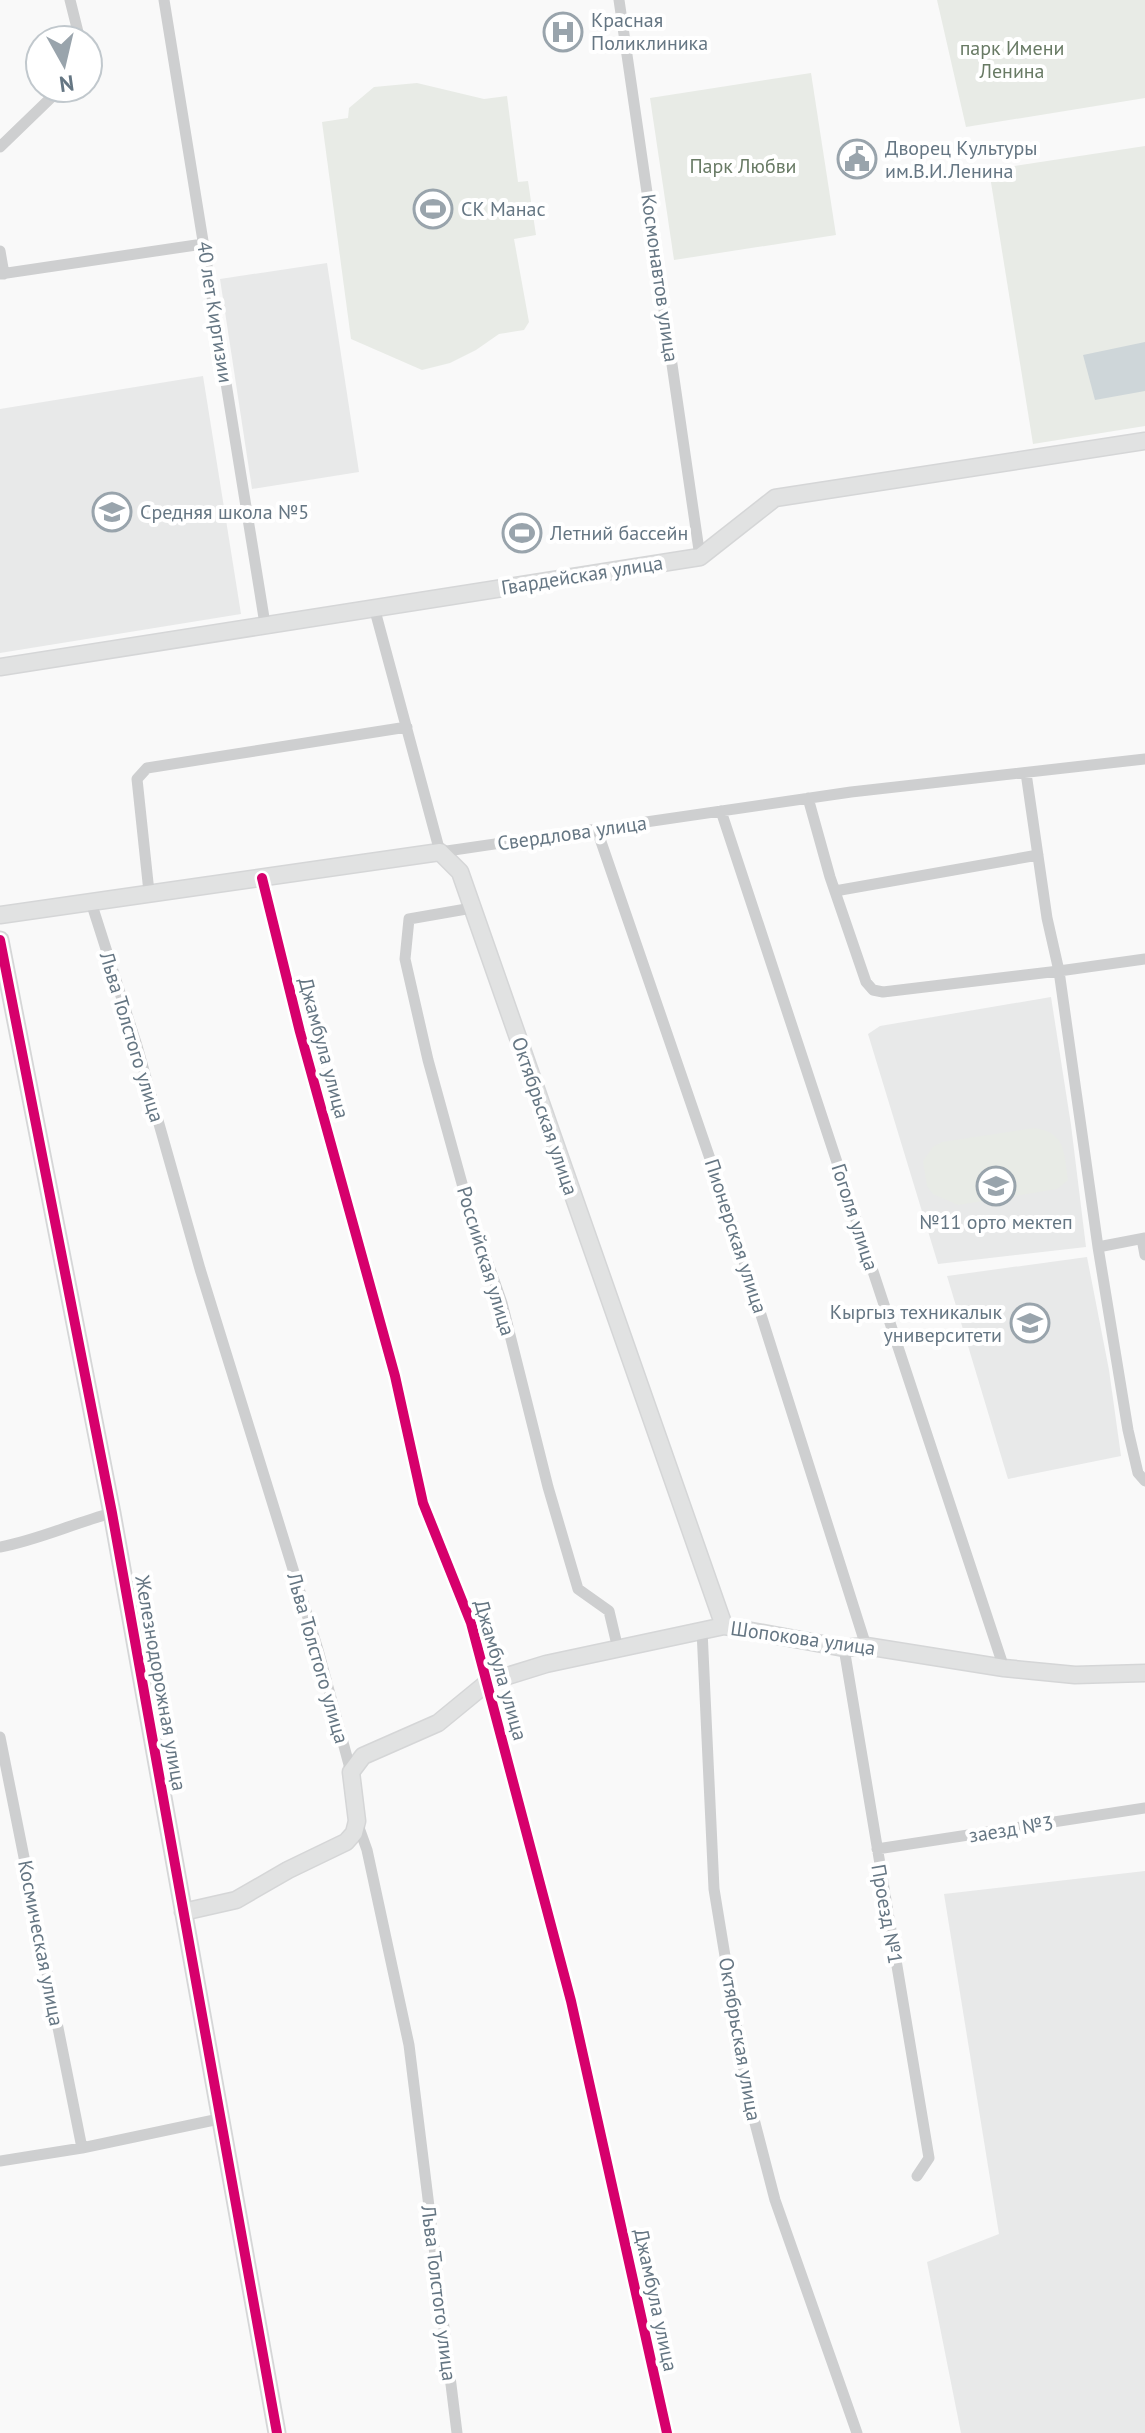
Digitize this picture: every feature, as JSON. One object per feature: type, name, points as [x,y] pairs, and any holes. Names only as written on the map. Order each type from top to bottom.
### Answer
[{"type":"street","points":[[70,0],[76,24]]},
{"type":"street","name":"40 лет Киргизии","points":[[164,0],[265,624]]},
{"type":"street","name":"Космонавтов улица","points":[[619,0],[700,557]]},
{"type":"street","points":[[0,147],[44,104]]},
{"type":"street","points":[[0,251],[2,274],[203,244]]},
{"type":"street","name":"Гвардейская улица","points":[[0,667],[700,557],[775,498],[1145,441]]},
{"type":"street","name":"Октябрьская улица","points":[[374,607],[440,852],[460,872],[724,1626]]},
{"type":"street","points":[[149,892],[137,779],[147,768],[407,727]]},
{"type":"street","name":"Свердлова улица","points":[[0,915],[808,798],[1145,759]]},
{"type":"street","points":[[1026,773],[1047,918],[1059,971],[1098,1247],[1134,1460],[1138,1473],[1145,1481]]},
{"type":"street","points":[[808,798],[866,982],[876,992],[1145,959]]},
{"type":"street","name":"Гоголя улица","points":[[721,811],[1004,1668]]},
{"type":"street","name":"Пионерская улица","points":[[597,830],[729,1214],[866,1646]]},
{"type":"street","points":[[835,891],[1038,855]]},
{"type":"street","name":"Джамбула улица","points":[[262,878],[300,1032],[395,1376],[423,1503],[471,1623],[488,1682],[571,2001],[667,2433]]},
{"type":"street","name":"Льва Толстого улица","points":[[91,902],[318,1650],[351,1772],[357,1821],[367,1850],[409,2045],[457,2433]]},
{"type":"street","name":"Российская улица","points":[[472,908],[409,919],[405,959],[428,1060],[469,1209],[502,1303],[540,1459],[578,1589],[609,1611],[618,1649]]},
{"type":"street","name":"Железнодорожная улица","points":[[0,940],[112,1513],[277,2433]]},
{"type":"street","points":[[1098,1247],[1143,1239],[1145,1255]]},
{"type":"street","points":[[0,1547],[25,1542],[70,1524],[112,1513]]},
{"type":"street","name":"Шопокова улица","points":[[351,1772],[363,1756],[438,1723],[488,1682],[546,1664],[724,1626],[844,1648],[866,1646],[1004,1668],[1075,1675],[1145,1673]]},
{"type":"street","name":"Октябрьская улица","points":[[702,1630],[714,1889],[748,2096],[775,2200],[857,2433]]},
{"type":"street","name":"Проезд №1","points":[[844,1648],[929,2158],[917,2176]]},
{"type":"street","name":"Космическая улица","points":[[0,1737],[82,2148]]},
{"type":"street","name":"заезд №3","points":[[877,1849],[1145,1808]]},
{"type":"street","points":[[183,1912],[236,1900],[346,1842],[354,1833],[357,1821]]},
{"type":"street","points":[[0,2161],[82,2148],[219,2119]]},
{"type":"shaded area","points":[[327,263],[359,472],[252,489],[220,279]]},
{"type":"shaded area","points":[[1145,342],[1145,391],[1095,400],[1083,355]]},
{"type":"shaded area","name":"Средняя школа №5","points":[[203,376],[241,614],[0,653],[0,409]]},
{"type":"shaded area","name":"№11 орто мектеп","points":[[1051,997],[1086,1247],[938,1264],[868,1034],[880,1026]]},
{"type":"shaded area","name":"Кыргыз техникалык университети","points":[[1087,1257],[1109,1370],[1121,1456],[1008,1479],[947,1276]]},
{"type":"shaded area","points":[[1145,1871],[1145,2433],[961,2433],[927,2262],[999,2234],[944,1894]]},
{"type":"green space","name":"парк Имени Ленина","points":[[937,0],[1145,0],[1145,98],[966,127]]},
{"type":"green space","name":"Парк Любви","points":[[811,73],[836,235],[674,260],[650,98]]},
{"type":"green space","name":"СК Манас","points":[[417,83],[484,99],[507,96],[518,182],[528,181],[536,235],[514,239],[529,322],[524,330],[499,334],[450,363],[422,370],[351,339],[322,122],[348,118],[349,108],[374,87]]},
{"type":"green space","points":[[1145,146],[1145,426],[1033,444],[989,170]]},
{"type":"green space","points":[[1034,1128],[1052,1134],[1062,1145],[1068,1180],[1057,1189],[958,1205],[933,1194],[927,1186],[923,1161],[933,1147],[942,1142]]},
{"type":"cycle path","points":[[262,878],[300,1032],[395,1376],[423,1503],[471,1623],[571,2001],[667,2433]]},
{"type":"cycle path","points":[[0,940],[112,1513],[277,2433]]},
{"type":"place","name":"Красная Поликлиника","points":[[563,32]]},
{"type":"place","name":"Дворец Культуры им.В.И.Ленина","points":[[857,159]]},
{"type":"place","name":"СК Манас","points":[[433,209]]},
{"type":"place","name":"Средняя школа №5","points":[[112,512]]},
{"type":"place","name":"Летний бассейн","points":[[522,533]]},
{"type":"place","name":"№11 орто мектеп","points":[[996,1186]]},
{"type":"place","name":"Кыргыз техникалык университети","points":[[1030,1323]]}]
